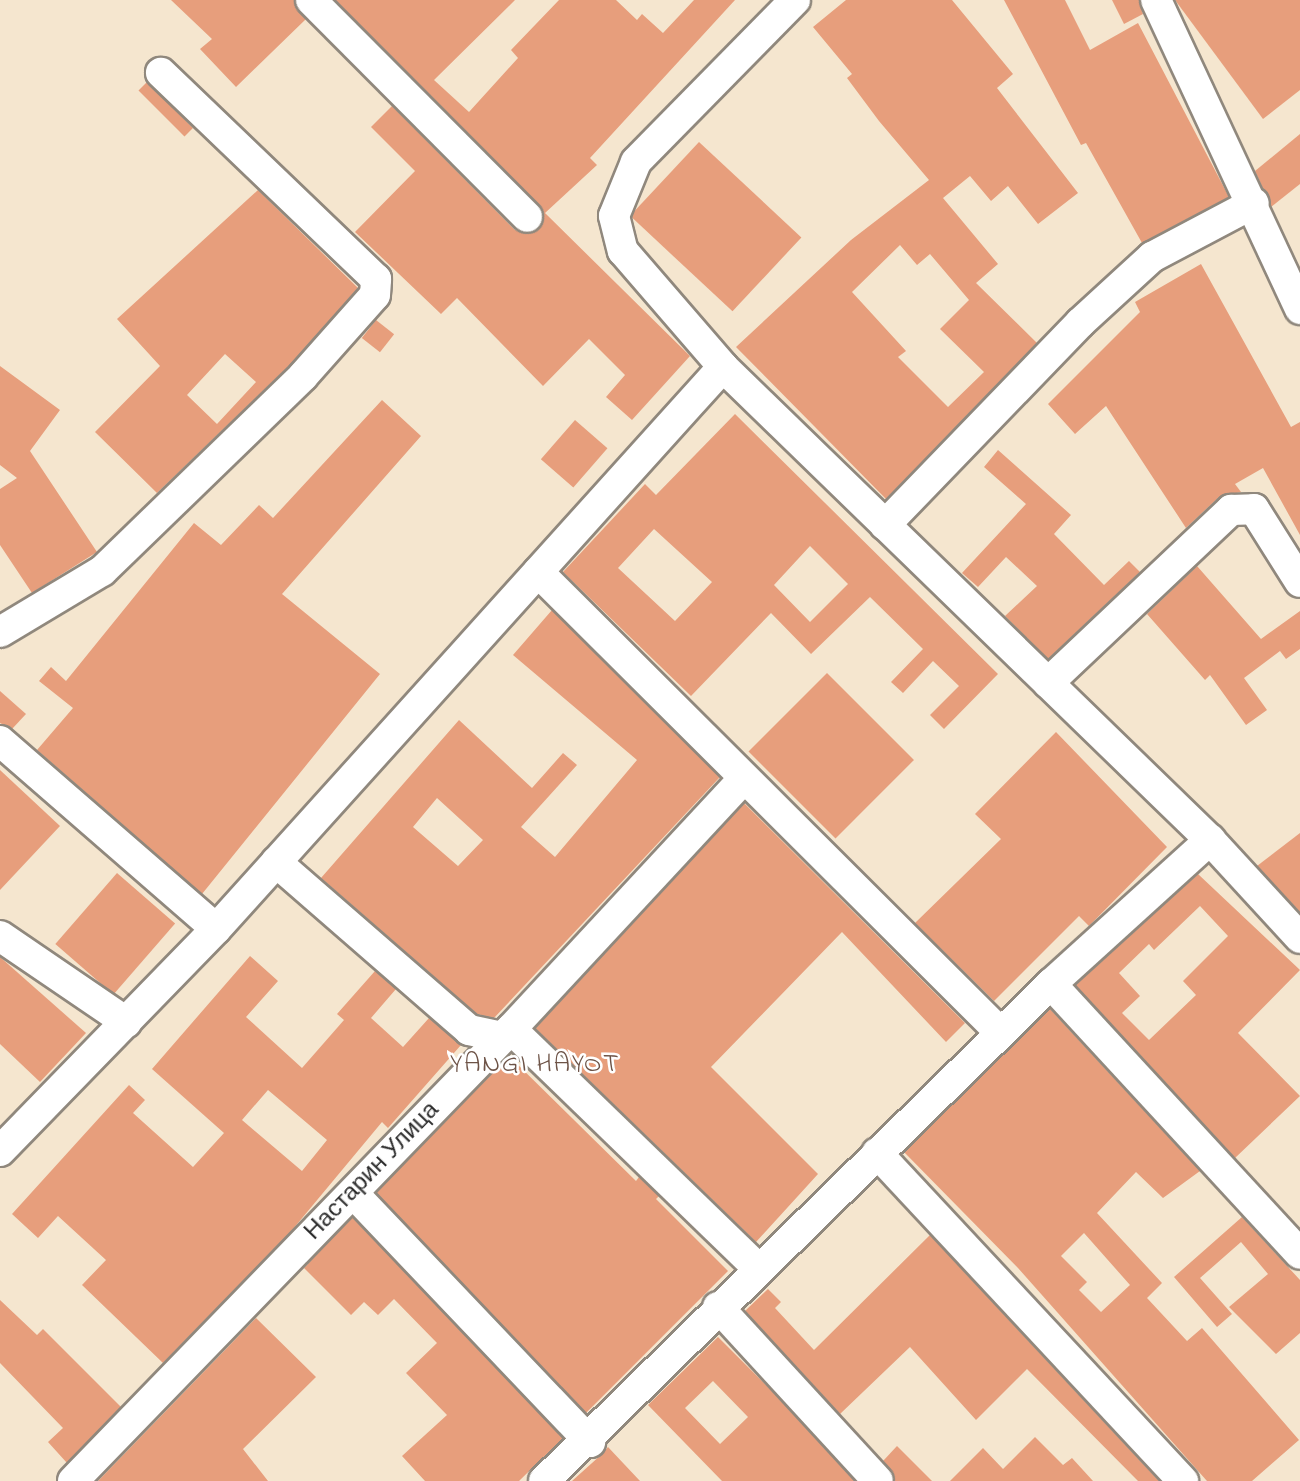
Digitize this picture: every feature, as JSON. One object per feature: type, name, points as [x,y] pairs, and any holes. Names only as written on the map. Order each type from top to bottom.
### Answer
[{"type":"street","points":[[312,0],[527,217]]},
{"type":"street","points":[[795,0],[636,162],[614,216],[623,251],[723,367],[1210,840],[1300,939]]},
{"type":"street","points":[[1156,0],[1254,203],[1300,309]]},
{"type":"street","points":[[0,632],[102,571],[303,376],[375,295],[376,279],[162,73]]},
{"type":"street","points":[[885,525],[1080,322],[1152,257],[1254,203]]},
{"type":"street","points":[[0,1151],[216,929],[723,367]]},
{"type":"street","points":[[1048,683],[1231,510],[1254,509],[1300,582]]},
{"type":"street","points":[[538,572],[743,779],[1001,1033]]},
{"type":"street","points":[[0,741],[216,929]]},
{"type":"street","name":"Настарин Улица","points":[[73,1481],[507,1033],[743,779]]},
{"type":"street","points":[[559,1476],[718,1307],[1051,984],[1210,840]]},
{"type":"street","points":[[276,862],[469,1030],[507,1033],[758,1268]]},
{"type":"street","points":[[0,936],[126,1022]]},
{"type":"street","points":[[1051,984],[1300,1254]]},
{"type":"street","points":[[877,1153],[1184,1481]]},
{"type":"street","points":[[353,1193],[590,1442]]},
{"type":"street","points":[[718,1307],[878,1481]]},
{"type":"building","points":[[171,0],[294,0],[306,19],[236,87],[200,49],[212,39]]},
{"type":"building","points":[[335,0],[515,0],[434,80],[469,112],[518,58],[511,50],[559,0],[616,0],[637,20],[642,14],[663,33],[694,0],[735,0],[590,158],[597,165],[545,213],[690,356],[632,420],[606,397],[625,375],[589,339],[543,386],[457,298],[441,314],[355,232],[415,171],[371,127],[392,106],[515,230],[532,233],[544,213]]},
{"type":"building","points":[[846,0],[952,0],[1013,74],[997,88],[1078,193],[1038,224],[1008,186],[991,201],[970,176],[943,198],[998,264],[976,283],[1037,343],[886,499],[736,347],[851,240],[929,180],[879,121],[847,78],[852,74],[813,27]],"holes":[[[900,245],[917,265],[930,254],[969,300],[940,329],[984,372],[948,407],[898,357],[906,351],[852,292]]]},
{"type":"building","points":[[1004,0],[1065,0],[1090,50],[1138,23],[1229,197],[1142,243],[1086,143],[1081,145]]},
{"type":"building","points":[[1112,0],[1139,0],[1143,14],[1124,24]]},
{"type":"building","points":[[1175,0],[1300,0],[1300,90],[1263,119]]},
{"type":"building","points":[[147,82],[193,128],[184,136],[139,90]]},
{"type":"building","points":[[1300,134],[1300,184],[1271,207],[1255,171]]},
{"type":"building","points":[[699,142],[801,237],[733,311],[630,216]]},
{"type":"building","points":[[258,190],[358,288],[291,364],[157,493],[95,432],[160,366],[117,319]],"holes":[[[225,354],[256,382],[217,424],[187,395]]]},
{"type":"building","points":[[1201,264],[1291,427],[1300,422],[1300,535],[1263,468],[1235,484],[1241,492],[1219,497],[1186,528],[1106,406],[1075,434],[1048,404],[1140,312],[1135,302]]},
{"type":"building","points":[[376,320],[394,334],[380,352],[362,338]]},
{"type":"building","points":[[0,366],[60,410],[30,451],[97,552],[32,593],[0,545],[0,489],[17,478],[0,465]]},
{"type":"building","points":[[382,400],[421,436],[282,594],[380,674],[202,894],[37,750],[73,708],[39,681],[51,667],[66,681],[194,523],[221,545],[259,505],[273,518]]},
{"type":"building","points":[[735,414],[998,674],[944,729],[930,715],[959,686],[933,661],[903,693],[891,682],[923,649],[870,597],[811,654],[771,613],[691,696],[563,572],[645,484],[656,495]],"holes":[[[654,529],[712,582],[675,621],[618,568]],[[810,546],[848,584],[810,622],[774,585]]]},
{"type":"building","points":[[575,420],[607,448],[573,487],[541,459]]},
{"type":"building","points":[[998,450],[1071,515],[1054,534],[1104,585],[1129,561],[1140,572],[1048,659],[1005,616],[1037,586],[1006,557],[978,587],[962,573],[1026,504],[984,467]]},
{"type":"building","points":[[1197,566],[1261,639],[1300,611],[1300,649],[1286,659],[1280,651],[1244,678],[1267,710],[1246,725],[1210,675],[1205,680],[1147,614]]},
{"type":"building","points":[[552,610],[720,777],[494,1018],[477,1014],[321,878],[459,720],[532,788],[563,753],[577,765],[521,827],[555,857],[637,760],[513,655]],"holes":[[[437,798],[483,840],[458,866],[413,827]]]},
{"type":"building","points":[[827,673],[914,760],[835,838],[749,751]]},
{"type":"building","points":[[0,691],[26,714],[12,729],[0,723]]},
{"type":"building","points":[[1056,732],[1167,847],[1089,926],[1079,916],[994,1001],[915,923],[1001,839],[975,814]]},
{"type":"building","points":[[0,770],[60,826],[0,890]]},
{"type":"building","points":[[744,803],[965,1023],[946,1042],[842,932],[711,1067],[818,1174],[756,1242],[535,1028]]},
{"type":"building","points":[[1300,833],[1300,912],[1257,866]]},
{"type":"building","points":[[117,873],[175,924],[113,994],[55,944]]},
{"type":"building","points":[[1198,874],[1300,970],[1238,1033],[1300,1096],[1235,1158],[1075,985]],"holes":[[[1200,906],[1228,936],[1183,981],[1196,995],[1149,1040],[1122,1013],[1140,996],[1119,973],[1149,944],[1154,950]]]},
{"type":"building","points":[[250,956],[278,981],[246,1017],[302,1068],[344,1020],[337,1014],[375,971],[396,989],[371,1018],[403,1047],[429,1018],[461,1045],[388,1128],[382,1122],[288,1235],[163,1363],[82,1285],[106,1260],[58,1216],[38,1238],[12,1214],[129,1085],[145,1100],[133,1113],[193,1167],[224,1133],[152,1069]],"holes":[[[268,1090],[327,1140],[302,1171],[242,1120]]]},
{"type":"building","points":[[0,957],[86,1033],[40,1082],[0,1044]]},
{"type":"building","points":[[1050,1009],[1200,1171],[1163,1198],[1136,1172],[1097,1213],[1162,1283],[1147,1298],[1187,1341],[1202,1328],[1299,1440],[1252,1481],[1207,1481],[1018,1268],[904,1152]],"holes":[[[1084,1233],[1130,1285],[1101,1312],[1079,1290],[1087,1282],[1061,1256]]]},
{"type":"building","points":[[509,1056],[636,1181],[639,1177],[659,1196],[656,1199],[728,1271],[586,1413],[376,1193]]},
{"type":"building","points":[[352,1217],[563,1438],[519,1481],[425,1481],[402,1456],[447,1415],[406,1373],[437,1343],[394,1299],[378,1315],[364,1302],[351,1315],[304,1268]]},
{"type":"building","points":[[1242,1217],[1300,1280],[1300,1333],[1276,1354],[1229,1307],[1268,1274],[1241,1242],[1200,1278],[1232,1314],[1217,1327],[1174,1277]]},
{"type":"building","points":[[930,1235],[1159,1481],[1138,1481],[1027,1369],[976,1420],[910,1347],[840,1414],[745,1311],[768,1289],[781,1302],[775,1308],[814,1350]]},
{"type":"building","points":[[0,1300],[37,1335],[43,1329],[121,1407],[67,1463],[48,1442],[63,1428],[0,1363]]},
{"type":"building","points":[[256,1318],[316,1377],[243,1449],[268,1481],[98,1481]]},
{"type":"building","points":[[718,1337],[772,1391],[855,1481],[722,1481],[648,1405]],"holes":[[[713,1381],[748,1417],[720,1444],[685,1408]]]},
{"type":"building","points":[[1035,1437],[1063,1465],[1072,1458],[1093,1481],[950,1481],[983,1448],[1003,1469]]},
{"type":"building","points":[[897,1446],[932,1481],[895,1481],[883,1461]]},
{"type":"building","points":[[608,1447],[640,1481],[572,1481],[602,1454]]},
{"type":"district","name":"YANGI HAYOT","points":[[535,1065]]}]
